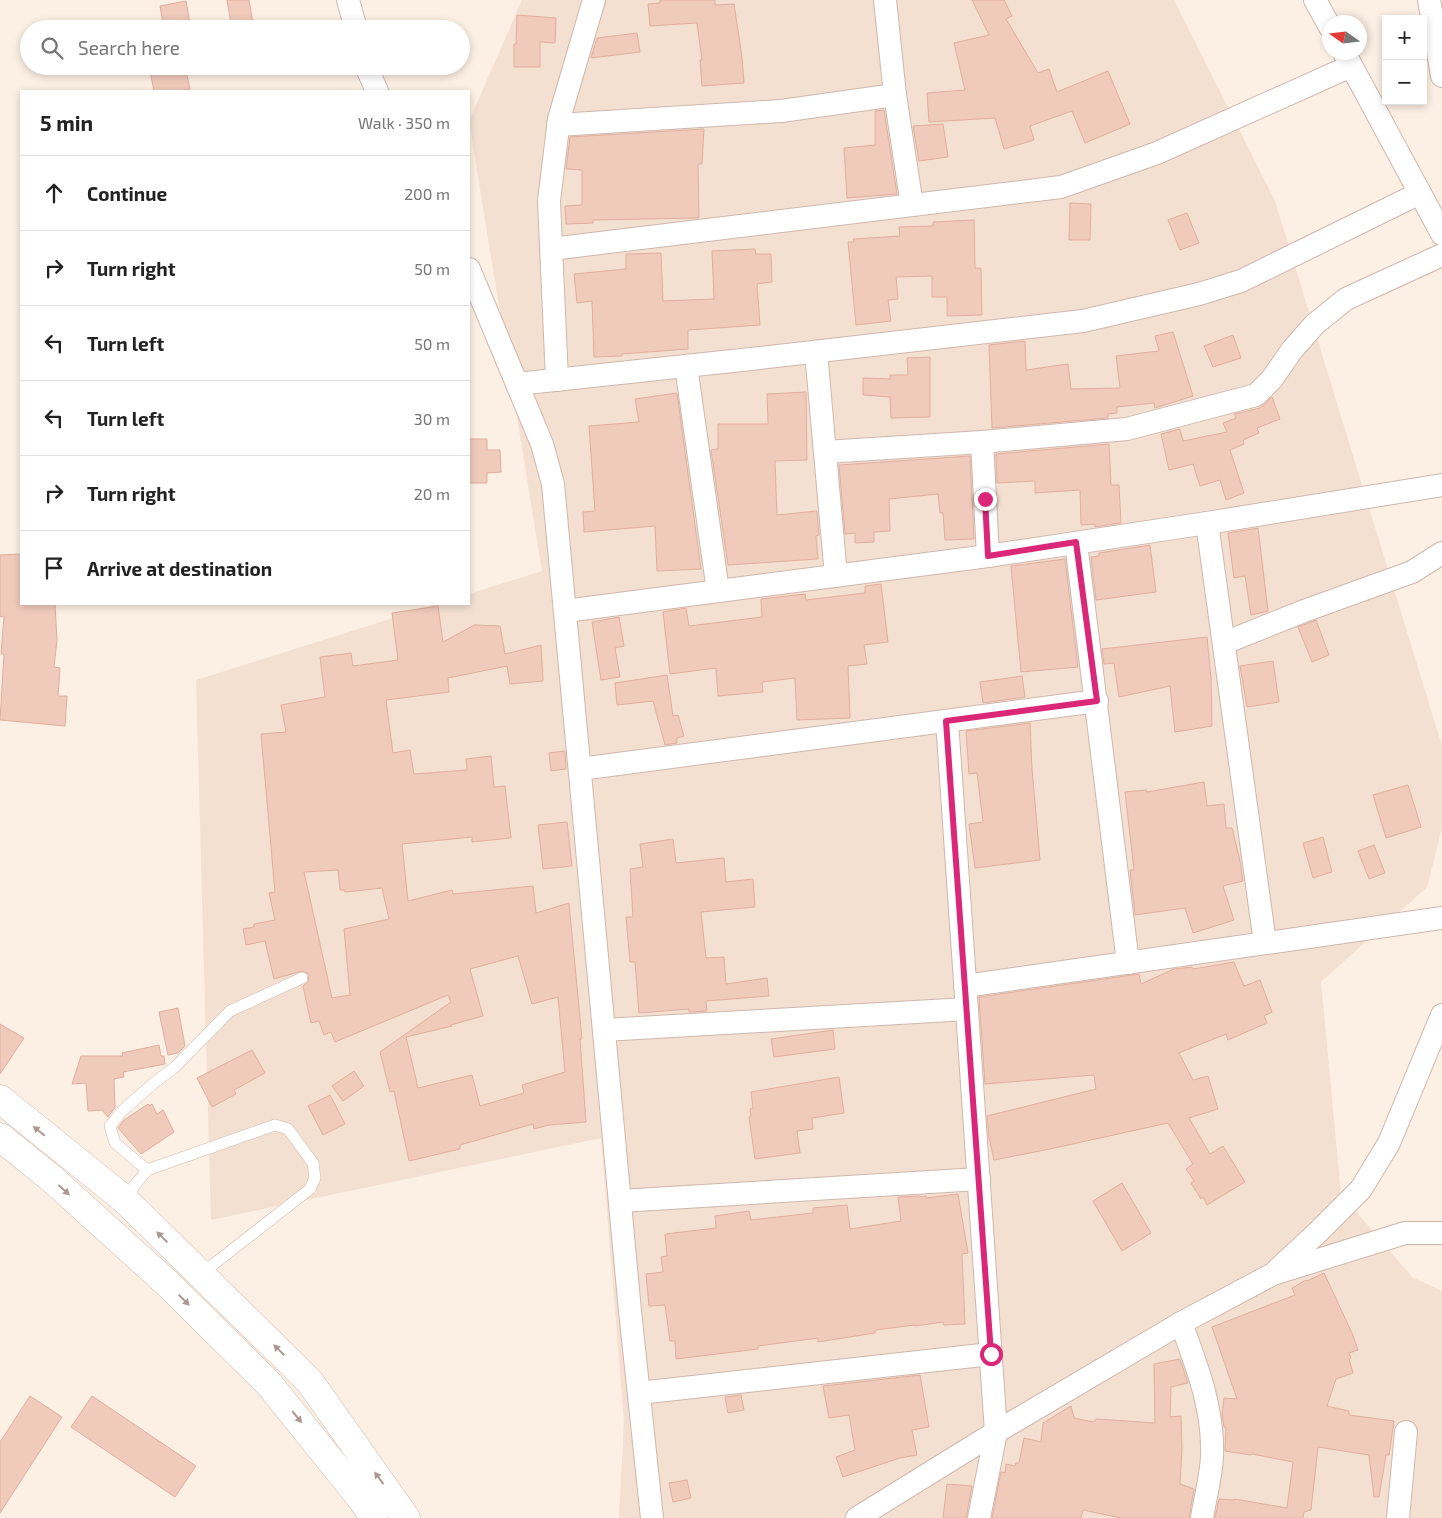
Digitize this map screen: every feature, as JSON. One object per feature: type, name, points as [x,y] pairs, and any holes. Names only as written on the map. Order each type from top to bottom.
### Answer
[{"type":"street","points":[[348,0],[354,20]]},
{"type":"street","points":[[557,380],[549,201],[558,125],[594,0]]},
{"type":"street","points":[[885,0],[895,94],[912,205]]},
{"type":"street","points":[[1315,0],[1323,15]]},
{"type":"street","points":[[1428,0],[1442,76]]},
{"type":"street","points":[[551,249],[1061,187],[1157,154],[1345,60]]},
{"type":"street","points":[[1348,60],[1442,234]]},
{"type":"street","points":[[370,75],[376,90]]},
{"type":"street","points":[[558,125],[781,112],[895,94]]},
{"type":"street","points":[[518,384],[1084,321],[1199,294],[1241,281],[1420,193]]},
{"type":"street","points":[[825,452],[982,442],[1127,429],[1256,395],[1272,379],[1292,350],[1315,324],[1346,299],[1442,255]]},
{"type":"street","points":[[470,271],[542,444],[553,484],[620,1201],[652,1518]]},
{"type":"street","points":[[816,352],[836,576]]},
{"type":"street","points":[[686,366],[718,591]]},
{"type":"street","points":[[982,442],[988,556]]},
{"type":"street","points":[[565,611],[988,556],[1442,485]]},
{"type":"street","points":[[1207,523],[1265,944]]},
{"type":"street","points":[[1076,542],[1128,962]]},
{"type":"street","points":[[1224,644],[1304,611],[1412,572],[1442,553]]},
{"type":"street","points":[[580,770],[1097,701]]},
{"type":"street","points":[[946,721],[996,1432],[979,1518]]},
{"type":"street","points":[[965,986],[1442,918]]},
{"type":"street","points":[[604,1030],[967,1009]]},
{"type":"street","points":[[1272,1274],[1318,1232],[1361,1188],[1389,1143],[1442,1015]]},
{"type":"street","points":[[0,1099],[124,1199],[310,1382],[406,1518]]},
{"type":"street","points":[[0,1137],[52,1179],[167,1283],[269,1384],[363,1501],[374,1518]]},
{"type":"street","points":[[620,1201],[979,1179]]},
{"type":"street","points":[[857,1518],[996,1432],[1181,1323],[1272,1274],[1405,1233],[1442,1233]]},
{"type":"street","points":[[1181,1323],[1200,1374],[1210,1420],[1212,1458],[1202,1518]]},
{"type":"street","points":[[639,1392],[991,1354]]},
{"type":"street","points":[[1398,1518],[1406,1432]]},
{"type":"lane","points":[[147,1170],[115,1143],[110,1126],[122,1111],[175,1067],[230,1012],[302,978]]},
{"type":"lane","points":[[124,1199],[147,1170],[275,1125],[288,1128],[313,1163],[315,1178],[310,1189],[201,1274]]},
{"type":"shaded area","points":[[522,0],[1174,0],[1275,201],[1442,746],[1442,827],[1427,887],[1321,982],[1341,1194],[1412,1277],[1442,1291],[1442,1518],[619,1518],[624,1421],[601,1138],[211,1220],[196,680],[435,605],[470,605],[470,594],[542,571],[470,119]]},
{"type":"building","points":[[227,0],[249,0],[252,20],[230,20]]},
{"type":"building","points":[[660,0],[715,0],[715,5],[734,4],[744,83],[702,86],[700,60],[702,60],[697,23],[650,26],[648,4],[660,3]]},
{"type":"building","points":[[972,0],[1004,0],[1012,16],[1006,19],[1038,73],[1049,69],[1057,92],[1108,71],[1130,124],[1085,143],[1072,111],[1030,126],[1034,140],[1004,149],[995,118],[929,122],[927,93],[965,90],[954,43],[989,35]]},
{"type":"building","points":[[186,1],[189,20],[162,20],[160,6]]},
{"type":"building","points":[[517,15],[556,18],[555,43],[540,42],[540,67],[514,67]]},
{"type":"building","points":[[637,33],[640,52],[591,58],[597,38]]},
{"type":"building","points":[[151,75],[187,75],[190,89],[154,90]]},
{"type":"building","points":[[884,110],[897,194],[847,198],[844,148],[875,145],[875,111]]},
{"type":"building","points":[[943,124],[948,157],[919,161],[913,126]]},
{"type":"building","points":[[704,129],[702,164],[698,164],[699,218],[593,220],[593,223],[566,224],[565,206],[582,205],[582,170],[566,169],[570,137]]},
{"type":"building","points":[[1070,203],[1091,204],[1090,240],[1069,240]]},
{"type":"building","points":[[1187,213],[1199,243],[1180,250],[1168,220]]},
{"type":"building","points":[[974,220],[975,268],[981,268],[982,315],[947,316],[947,297],[932,297],[932,276],[896,277],[898,299],[888,300],[891,321],[856,325],[848,242],[854,242],[853,239],[900,236],[899,227],[933,226],[933,222]]},
{"type":"building","points":[[755,249],[756,254],[771,254],[772,282],[757,284],[760,325],[688,330],[688,349],[594,357],[592,301],[577,303],[574,274],[626,269],[626,254],[661,253],[663,301],[714,299],[712,251]]},
{"type":"building","points":[[1173,332],[1193,396],[1155,408],[1154,403],[1117,407],[1117,413],[1108,414],[1108,418],[992,428],[989,345],[1025,341],[1026,370],[1068,364],[1071,389],[1120,388],[1116,356],[1159,351],[1155,336]]},
{"type":"building","points":[[1233,335],[1241,358],[1213,367],[1204,346]]},
{"type":"building","points":[[930,357],[930,417],[891,418],[890,397],[863,395],[863,378],[890,379],[890,375],[908,375],[907,358]]},
{"type":"building","points":[[806,392],[807,460],[775,461],[777,515],[817,511],[819,535],[816,536],[818,559],[728,565],[711,450],[718,449],[718,424],[768,424],[767,394]]},
{"type":"building","points":[[677,393],[701,569],[657,571],[655,526],[584,532],[583,512],[595,511],[589,426],[639,422],[635,399]]},
{"type":"building","points":[[1272,397],[1280,419],[1257,428],[1259,433],[1243,440],[1244,444],[1230,450],[1244,493],[1226,500],[1220,480],[1200,486],[1193,464],[1169,470],[1161,434],[1180,429],[1183,441],[1227,432],[1223,423],[1236,418],[1234,414],[1260,408]]},
{"type":"building","points":[[470,439],[487,439],[487,450],[500,450],[501,472],[487,473],[487,483],[470,483]]},
{"type":"building","points":[[1109,444],[1111,485],[1119,485],[1121,523],[1095,527],[1095,524],[1081,525],[1080,490],[1035,493],[1035,481],[997,483],[996,454]]},
{"type":"building","points":[[970,456],[974,539],[945,540],[943,513],[940,513],[938,494],[889,499],[890,531],[874,532],[874,542],[855,543],[855,533],[845,534],[839,465]]},
{"type":"building","points":[[1258,528],[1268,611],[1251,615],[1245,576],[1234,578],[1228,533]]},
{"type":"building","points":[[1150,545],[1156,592],[1096,600],[1091,557],[1099,556],[1099,553]]},
{"type":"building","points":[[20,554],[20,605],[55,605],[57,640],[54,667],[60,668],[58,696],[67,696],[65,726],[0,720],[4,654],[1,654],[4,616],[0,617],[0,555]]},
{"type":"building","points":[[1065,559],[1078,667],[1021,672],[1011,566]]},
{"type":"building","points":[[881,584],[888,642],[864,645],[867,664],[848,666],[850,718],[797,720],[795,678],[762,682],[763,692],[718,696],[716,668],[670,674],[663,612],[686,608],[689,626],[762,617],[761,599],[805,594],[806,600],[865,593],[865,586]]},
{"type":"building","points":[[438,606],[443,642],[474,625],[500,626],[505,654],[541,645],[543,681],[510,684],[507,666],[448,678],[449,692],[386,700],[393,753],[410,750],[414,774],[467,770],[466,759],[491,756],[494,787],[505,786],[511,838],[472,842],[472,837],[402,844],[408,901],[452,890],[453,894],[533,886],[536,913],[569,903],[582,1039],[580,1039],[586,1122],[549,1125],[534,1129],[533,1124],[460,1145],[460,1149],[409,1161],[394,1091],[390,1092],[380,1052],[451,1002],[448,995],[335,1042],[331,1032],[324,1035],[319,1021],[311,1023],[303,986],[308,982],[309,974],[302,971],[274,979],[265,941],[246,945],[243,929],[254,927],[254,924],[275,920],[269,893],[275,892],[261,734],[286,732],[281,705],[325,697],[320,657],[351,653],[353,666],[398,660],[392,613]],"holes":[[[338,870],[340,890],[345,892],[382,888],[389,919],[344,929],[350,995],[332,998],[304,872]],[[518,956],[532,1004],[558,997],[565,1072],[522,1085],[524,1093],[480,1106],[472,1075],[418,1088],[406,1037],[483,1016],[470,969]]]},
{"type":"building","points":[[619,617],[624,646],[615,648],[620,677],[601,680],[592,622]]},
{"type":"building","points":[[1316,620],[1329,655],[1312,662],[1298,627]]},
{"type":"building","points":[[1207,637],[1211,678],[1212,726],[1175,732],[1170,686],[1119,697],[1114,663],[1104,664],[1102,649]]},
{"type":"building","points":[[1273,661],[1279,702],[1247,707],[1240,666]]},
{"type":"building","points":[[667,675],[673,716],[678,715],[684,736],[677,738],[677,743],[665,745],[653,701],[617,705],[615,683]]},
{"type":"building","points":[[1022,676],[1025,697],[983,703],[980,682]]},
{"type":"building","points":[[1030,723],[1040,860],[975,868],[969,824],[983,822],[977,773],[969,774],[966,731]]},
{"type":"building","points":[[565,751],[566,769],[551,771],[549,753]]},
{"type":"building","points":[[1204,782],[1207,806],[1224,804],[1226,828],[1232,828],[1243,881],[1223,886],[1234,920],[1193,933],[1185,908],[1135,915],[1130,870],[1134,870],[1125,792],[1146,790],[1147,792]]},
{"type":"building","points":[[1408,785],[1421,827],[1386,838],[1373,795]]},
{"type":"building","points":[[567,822],[572,866],[543,869],[538,825]]},
{"type":"building","points":[[1323,837],[1332,872],[1313,878],[1303,843]]},
{"type":"building","points":[[673,839],[676,863],[724,858],[726,882],[753,879],[755,907],[701,912],[706,958],[724,957],[726,984],[767,978],[769,996],[706,1001],[707,1011],[689,1012],[689,1009],[639,1013],[635,962],[630,962],[626,917],[633,917],[630,869],[643,867],[640,844]]},
{"type":"building","points":[[1374,845],[1385,873],[1369,879],[1358,851]]},
{"type":"building","points":[[1234,962],[1244,986],[1260,980],[1272,1012],[1264,1016],[1267,1023],[1228,1040],[1226,1034],[1179,1053],[1193,1080],[1208,1076],[1218,1109],[1189,1118],[1210,1154],[1223,1146],[1245,1182],[1207,1205],[1191,1183],[1194,1181],[1186,1169],[1193,1164],[1168,1123],[994,1160],[987,1116],[1096,1089],[1094,1075],[985,1084],[979,997],[1139,974],[1141,984],[1174,969],[1192,967],[1193,969]]},
{"type":"building","points":[[178,1008],[185,1046],[178,1053],[168,1055],[159,1012]]},
{"type":"building","points":[[0,1024],[24,1038],[0,1074]]},
{"type":"building","points":[[833,1030],[835,1049],[774,1057],[771,1039]]},
{"type":"building","points":[[159,1045],[165,1064],[123,1072],[124,1077],[114,1079],[115,1107],[108,1117],[102,1110],[88,1111],[86,1083],[72,1084],[81,1056],[123,1056],[122,1053]]},
{"type":"building","points":[[252,1050],[265,1073],[234,1090],[236,1094],[212,1107],[197,1078]]},
{"type":"building","points":[[354,1071],[364,1086],[343,1101],[332,1086]]},
{"type":"building","points":[[839,1077],[844,1113],[812,1118],[813,1129],[797,1131],[800,1153],[755,1159],[749,1117],[751,1116],[750,1109],[753,1108],[751,1092]]},
{"type":"building","points":[[330,1095],[345,1124],[323,1135],[308,1106]]},
{"type":"building","points":[[148,1104],[149,1106],[152,1104],[157,1114],[163,1110],[174,1132],[141,1154],[118,1128],[124,1120]]},
{"type":"building","points":[[1122,1183],[1151,1233],[1122,1251],[1093,1201]]},
{"type":"building","points":[[958,1194],[968,1253],[962,1254],[965,1324],[944,1325],[943,1322],[915,1325],[875,1330],[875,1333],[818,1342],[818,1338],[758,1346],[758,1349],[676,1359],[675,1341],[670,1341],[665,1305],[649,1306],[646,1274],[663,1272],[661,1257],[667,1256],[665,1234],[716,1228],[715,1216],[749,1211],[751,1220],[813,1213],[813,1208],[847,1205],[850,1229],[901,1221],[898,1197],[926,1196],[926,1198]]},
{"type":"building","points":[[1324,1273],[1358,1350],[1349,1353],[1353,1373],[1336,1379],[1327,1406],[1349,1411],[1349,1415],[1394,1421],[1389,1455],[1386,1455],[1379,1497],[1374,1497],[1369,1455],[1318,1447],[1311,1510],[1304,1512],[1303,1518],[1215,1518],[1219,1499],[1234,1499],[1287,1508],[1293,1462],[1225,1451],[1226,1427],[1224,1427],[1222,1415],[1224,1398],[1237,1399],[1212,1327],[1295,1295],[1292,1288]]},
{"type":"building","points":[[1180,1359],[1188,1383],[1171,1387],[1170,1417],[1181,1416],[1180,1484],[1194,1489],[1189,1518],[1121,1518],[1083,1510],[1081,1518],[992,1518],[1001,1472],[1005,1473],[1006,1464],[1015,1466],[1016,1463],[1019,1463],[1024,1438],[1041,1442],[1043,1423],[1071,1406],[1074,1418],[1093,1422],[1097,1419],[1155,1423],[1154,1364]]},
{"type":"building","points":[[920,1375],[929,1427],[912,1430],[917,1455],[900,1458],[843,1477],[836,1457],[855,1450],[849,1415],[829,1418],[823,1386]]},
{"type":"building","points":[[741,1395],[744,1410],[728,1413],[725,1397]]},
{"type":"building","points":[[30,1396],[62,1417],[0,1513],[0,1442]]},
{"type":"building","points":[[92,1396],[196,1466],[175,1497],[71,1427]]},
{"type":"building","points":[[687,1480],[691,1498],[673,1502],[669,1483]]},
{"type":"building","points":[[947,1484],[972,1486],[966,1518],[943,1518]]},
{"type":"route","points":[[985,499],[988,556],[1076,542],[1097,701],[946,721],[991,1354]]}]
